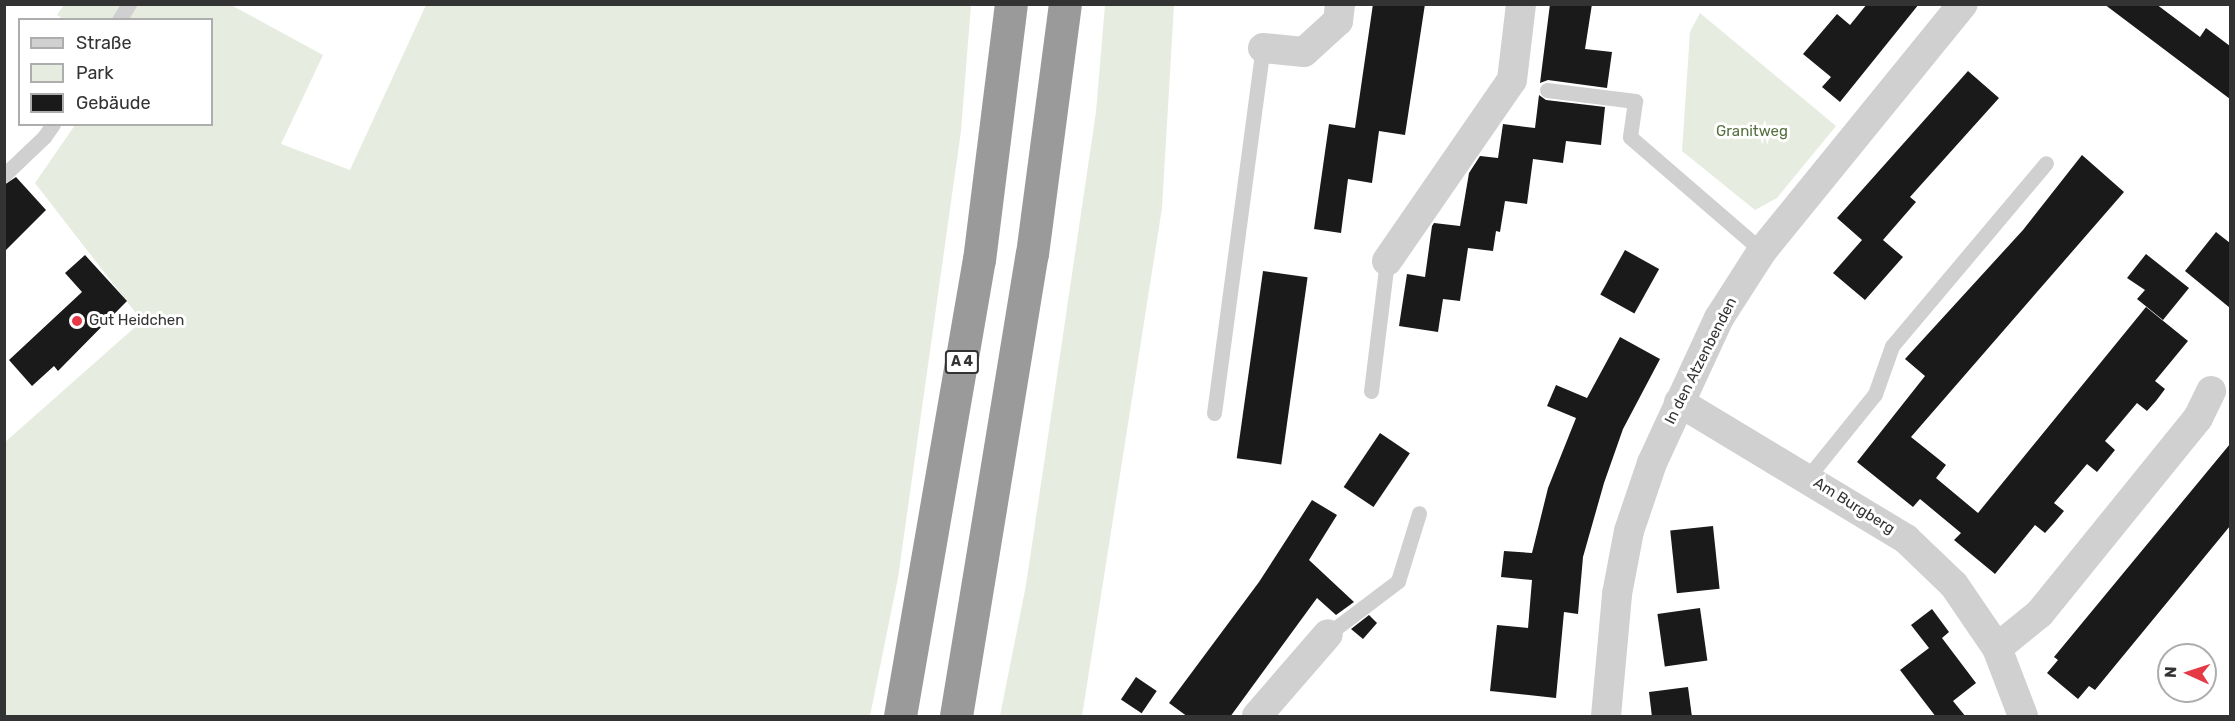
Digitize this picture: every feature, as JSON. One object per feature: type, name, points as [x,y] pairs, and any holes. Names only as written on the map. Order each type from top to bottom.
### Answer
[{"type":"highway","name":"A 4","points":[[900,717],[980,260],[1011,4]]},
{"type":"highway","points":[[956,717],[1032,254],[1065,4]]},
{"type":"street","points":[[1263,48],[1304,52],[1338,21],[1340,4]]},
{"type":"street","points":[[1388,261],[1512,80],[1521,4]]},
{"type":"street","name":"In den Atzenbenden","points":[[1606,717],[1617,594],[1629,531],[1679,402],[1719,318],[1762,251],[1964,4]]},
{"type":"street","points":[[1997,648],[2040,613],[2198,418],[2211,391]]},
{"type":"street","name":"Am Burgberg","points":[[1679,402],[1808,477],[1906,538],[1954,585],[1997,648],[2024,717]]},
{"type":"street","points":[[1257,717],[1328,634]]},
{"type":"lane","points":[[120,18],[129,4]]},
{"type":"lane","points":[[1214,413],[1263,48]]},
{"type":"lane","points":[[1547,90],[1635,101],[1630,137],[1762,251]]},
{"type":"lane","points":[[4,175],[51,126]]},
{"type":"lane","points":[[1808,477],[1875,394],[1892,345],[2046,163]]},
{"type":"lane","points":[[1371,391],[1388,261]]},
{"type":"lane","points":[[1328,634],[1398,581],[1419,513]]},
{"type":"green space","points":[[64,5],[231,5],[323,55],[281,144],[350,170],[426,5],[971,5],[961,131],[898,578],[870,716],[5,716],[4,443],[142,321],[35,183],[74,126],[213,126],[213,18],[62,18],[57,15]]},
{"type":"green space","points":[[1105,5],[1174,5],[1162,208],[1082,716],[1000,716],[1026,585],[1096,112]]},
{"type":"green space","name":"Granitweg","points":[[1700,13],[1836,126],[1777,198],[1755,210],[1682,151],[1690,32]]},
{"type":"building","points":[[1373,4],[1425,4],[1405,135],[1379,131],[1372,183],[1348,179],[1341,233],[1314,229],[1329,124],[1355,128]]},
{"type":"building","points":[[1550,4],[1592,4],[1585,49],[1612,52],[1607,88],[1548,80],[1540,83]]},
{"type":"building","points":[[1867,4],[1919,4],[1840,102],[1822,87],[1831,77],[1803,54],[1837,14],[1850,25]]},
{"type":"building","points":[[2104,4],[2156,4],[2200,37],[2206,28],[2230,46],[2230,99]]},
{"type":"building","points":[[1968,71],[1999,98],[1910,197],[1916,202],[1883,240],[1903,257],[1865,300],[1833,273],[1862,240],[1837,218]]},
{"type":"building","points":[[1539,95],[1546,100],[1605,107],[1601,145],[1566,141],[1563,163],[1533,159],[1527,204],[1505,201],[1500,232],[1496,231],[1493,251],[1468,248],[1460,301],[1443,299],[1438,332],[1399,326],[1407,274],[1425,277],[1432,226],[1434,223],[1460,226],[1469,173],[1480,156],[1498,158],[1503,124],[1535,128]]},
{"type":"building","points":[[2082,155],[2124,192],[1911,437],[1946,465],[1936,478],[1978,513],[2146,307],[2188,341],[2155,381],[2165,389],[2156,401],[2147,411],[2137,403],[2105,441],[2115,450],[2097,472],[2087,464],[2054,503],[2064,511],[2054,523],[2045,533],[2035,525],[1995,574],[1954,540],[1961,533],[1920,499],[1913,507],[1857,462],[1925,376],[1905,359],[2023,230]]},
{"type":"building","points":[[16,177],[46,210],[4,252],[4,185]]},
{"type":"building","points":[[2216,232],[2230,243],[2230,308],[2185,271]]},
{"type":"building","points":[[1625,250],[1659,269],[1634,314],[1600,295]]},
{"type":"building","points":[[2146,254],[2189,288],[2163,320],[2137,299],[2145,290],[2127,278]]},
{"type":"building","name":"Gut Heidchen","points":[[85,255],[127,301],[58,371],[54,366],[32,386],[9,360],[82,292],[65,273]]},
{"type":"building","points":[[1263,271],[1308,277],[1281,464],[1237,458]]},
{"type":"building","points":[[1620,337],[1660,359],[1623,429],[1604,483],[1583,557],[1578,614],[1564,612],[1556,698],[1490,691],[1497,625],[1528,628],[1532,580],[1501,577],[1504,551],[1532,553],[1548,488],[1576,418],[1547,406],[1556,385],[1587,398]]},
{"type":"building","points":[[1380,433],[1410,453],[1373,507],[1344,487]]},
{"type":"building","points":[[2230,444],[2230,526],[2095,690],[2089,686],[2078,699],[2047,673],[2058,660],[2054,657]]},
{"type":"building","points":[[1312,500],[1337,515],[1309,560],[1354,602],[1336,615],[1317,598],[1230,717],[1188,717],[1169,703],[1259,582]]},
{"type":"building","points":[[1713,526],[1720,589],[1677,593],[1670,530]]},
{"type":"building","points":[[1700,608],[1707,660],[1665,666],[1657,614]]},
{"type":"building","points":[[1932,609],[1949,632],[1942,638],[1976,683],[1953,701],[1966,717],[1936,717],[1900,670],[1929,648],[1911,625]]},
{"type":"building","points":[[1369,615],[1377,623],[1363,639],[1351,629]]},
{"type":"building","points":[[1136,677],[1157,691],[1142,713],[1121,699]]},
{"type":"building","points":[[1688,687],[1692,717],[1652,717],[1649,692]]},
{"type":"place","name":"Gut Heidchen","points":[[77,321]]}]
